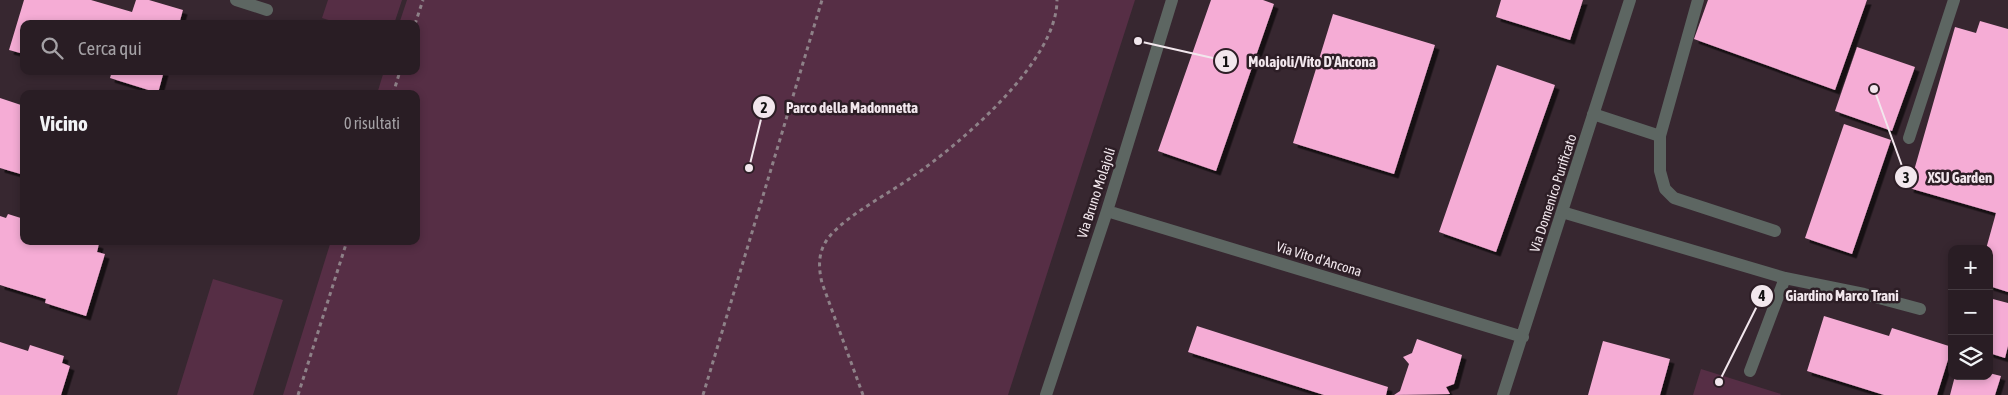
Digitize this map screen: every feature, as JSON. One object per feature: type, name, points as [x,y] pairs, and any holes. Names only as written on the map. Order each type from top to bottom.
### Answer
[{"type":"street","points":[[236,0],[267,10]]},
{"type":"street","name":"Via Bruno Molajoli","points":[[1046,395],[1107,210],[1172,0]]},
{"type":"street","name":"Via Domenico Purificato","points":[[1504,395],[1630,0]]},
{"type":"street","points":[[1698,0],[1660,136],[1660,172],[1664,189],[1674,198],[1775,231]]},
{"type":"street","points":[[1909,138],[1954,0]]},
{"type":"street","points":[[1593,114],[1660,136]]},
{"type":"street","name":"Via Vito d'Ancona","points":[[1107,210],[1523,337]]},
{"type":"street","points":[[1562,212],[1785,278],[1864,294],[1920,309]]},
{"type":"street","points":[[1750,371],[1785,278]]},
{"type":"path","points":[[417,20],[423,0]]},
{"type":"path","points":[[703,395],[822,0]]},
{"type":"path","points":[[863,395],[822,283],[818,268],[819,256],[830,237],[855,215],[945,154],[994,106],[1035,60],[1054,22],[1057,0]]},
{"type":"path","points":[[394,90],[399,75]]},
{"type":"path","points":[[298,395],[346,245]]},
{"type":"shaded area","points":[[328,0],[402,0],[395,20],[328,20],[322,18]]},
{"type":"shaded area","points":[[407,0],[1135,0],[1008,395],[283,395],[330,245],[420,245],[420,90],[378,90],[383,75],[420,75],[420,20],[400,20]]},
{"type":"shaded area","points":[[213,279],[283,300],[253,395],[177,395]]},
{"type":"shaded area","points":[[1701,369],[1781,394],[1693,395]]},
{"type":"building","points":[[24,0],[91,0],[132,12],[136,0],[149,0],[183,10],[180,20],[20,20],[20,53],[9,50]]},
{"type":"building","points":[[1211,0],[1263,0],[1274,4],[1216,171],[1158,151]]},
{"type":"building","points":[[1501,0],[1583,0],[1570,40],[1496,17]]},
{"type":"building","points":[[1708,0],[1867,0],[1835,90],[1694,39]]},
{"type":"building","points":[[1333,14],[1435,45],[1394,174],[1293,143]]},
{"type":"building","points":[[1980,21],[2008,29],[2008,292],[1993,287],[1993,245],[1987,245],[1996,213],[1909,188],[1955,27],[1976,33]]},
{"type":"building","points":[[1857,47],[1915,67],[1892,131],[1835,111]]},
{"type":"building","points":[[1497,65],[1555,85],[1496,252],[1439,232]]},
{"type":"building","points":[[111,75],[163,75],[159,90],[148,90],[110,78]]},
{"type":"building","points":[[0,98],[20,105],[20,174],[0,168]]},
{"type":"building","points":[[1844,124],[1891,140],[1852,254],[1805,238]]},
{"type":"building","points":[[8,214],[20,218],[20,245],[99,245],[97,252],[105,254],[86,316],[45,303],[46,299],[0,285],[0,216],[6,218]]},
{"type":"building","points":[[1993,299],[2008,303],[2008,346],[2005,358],[1993,354]]},
{"type":"building","points":[[1824,316],[1889,336],[1892,328],[1948,346],[1948,360],[1937,395],[1884,395],[1807,371]]},
{"type":"building","points":[[1197,326],[1388,387],[1386,395],[1324,395],[1188,352]]},
{"type":"building","points":[[1417,339],[1462,355],[1454,384],[1446,387],[1450,394],[1394,395],[1400,391],[1409,364],[1403,357],[1412,353]]},
{"type":"building","points":[[1603,341],[1670,359],[1660,395],[1588,395]]},
{"type":"building","points":[[0,342],[28,351],[30,345],[64,356],[62,363],[70,366],[61,395],[0,395]]},
{"type":"building","points":[[1993,374],[2001,376],[1995,395],[1950,395],[1954,380],[1993,380]]},
{"type":"place","name":"Molajoli/Vito D'Ancona","points":[[1138,41]]},
{"type":"place","name":"XSU Garden","points":[[1874,89]]},
{"type":"place","name":"Parco della Madonnetta","points":[[749,168]]},
{"type":"place","name":"Giardino Marco Trani","points":[[1719,382]]}]
